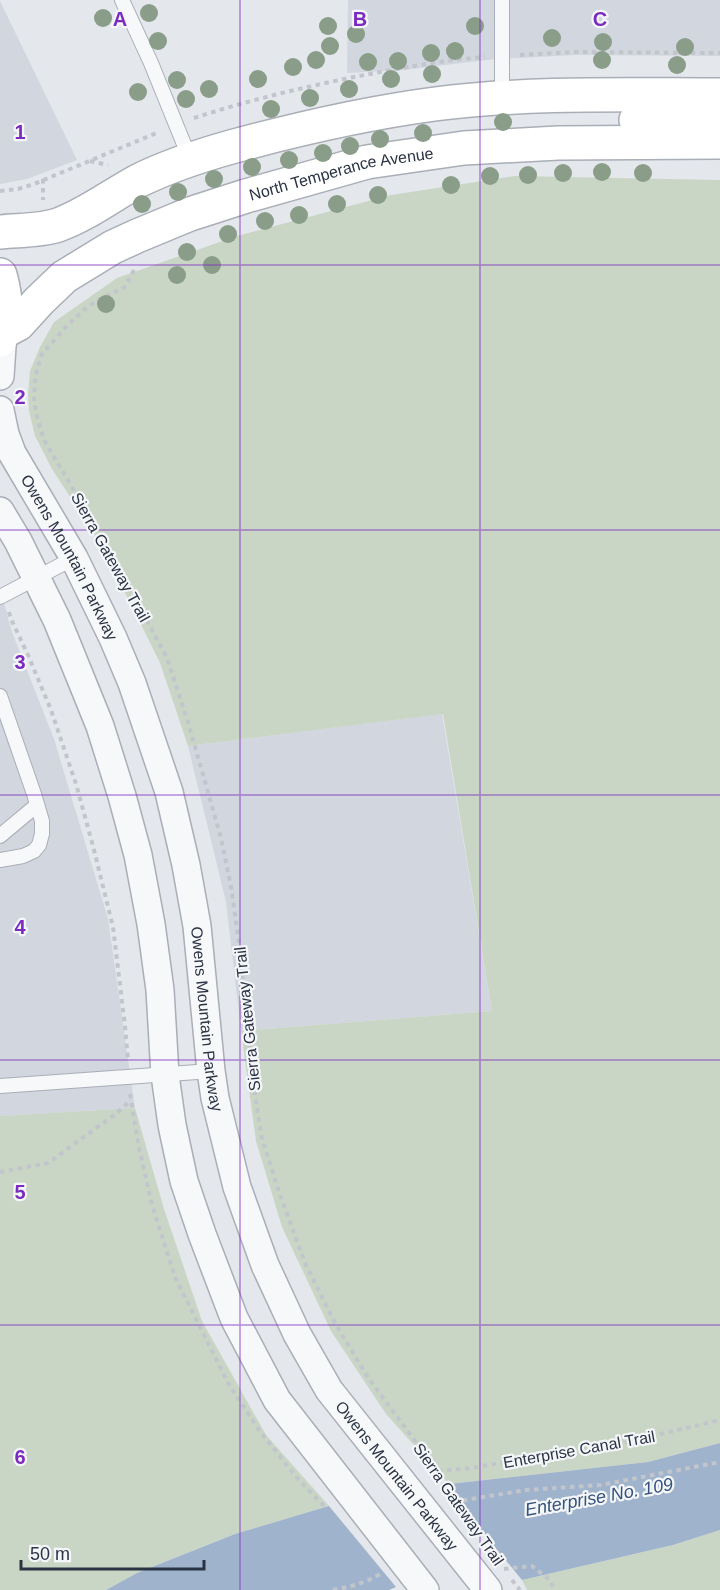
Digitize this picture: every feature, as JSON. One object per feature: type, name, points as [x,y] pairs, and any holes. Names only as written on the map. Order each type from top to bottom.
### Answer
[{"type":"main road","points":[[0,231],[59,225],[138,181],[175,164],[232,147],[358,118],[434,105],[502,98],[720,95]]},
{"type":"main road","points":[[488,147],[549,128],[576,123],[605,120],[720,119]]},
{"type":"main road","name":"North Temperance Avenue","points":[[2,336],[18,324],[64,278],[121,243],[190,214],[367,162],[424,153],[558,143],[720,142]]},
{"type":"main road","points":[[0,275],[5,299],[5,323],[2,336]]},
{"type":"street","points":[[0,376],[2,336]]},
{"type":"street","name":"Owens Mountain Parkway","points":[[0,410],[12,453],[74,558],[99,606],[132,683],[169,792],[197,926],[211,1071],[217,1108],[237,1187],[265,1265],[297,1334],[329,1390],[496,1580]]},
{"type":"street","points":[[0,511],[18,541],[57,620],[100,726],[122,796],[152,924],[160,990],[158,1075],[184,1181],[234,1318],[277,1400],[425,1590]]},
{"type":"lane","points":[[122,0],[151,63],[190,159]]},
{"type":"lane","points":[[502,0],[502,98]]},
{"type":"lane","points":[[0,597],[74,558]]},
{"type":"lane","points":[[0,696],[42,821],[42,834],[39,845],[34,851],[23,856],[0,860]]},
{"type":"lane","points":[[0,836],[37,805]]},
{"type":"lane","points":[[0,1086],[211,1071]]},
{"type":"path","points":[[0,191],[34,184],[90,160]]},
{"type":"path","name":"Sierra Gateway Trail","points":[[123,288],[88,306],[42,354],[37,369],[33,398],[37,417],[44,440],[108,548],[167,658],[188,722],[221,838],[231,887],[262,1139],[305,1263],[367,1376],[432,1460],[460,1511]]},
{"type":"path","points":[[0,1172],[48,1163],[117,1113],[158,1075]]},
{"type":"path","name":"Enterprise Canal Trail","points":[[437,1471],[471,1468],[622,1443],[720,1420]]},
{"type":"path","points":[[454,1502],[526,1490],[601,1485],[720,1462]]},
{"type":"path","points":[[333,1590],[369,1580],[402,1561]]},
{"type":"path","name":"Sierra Gateway Trail","points":[[497,1561],[496,1580],[520,1590]]},
{"type":"path","points":[[496,1580],[532,1566],[550,1580],[554,1590]]},
{"type":"shaded area","points":[[348,0],[720,0],[720,56],[576,55],[496,59],[403,70],[347,73]]},
{"type":"shaded area","points":[[0,1],[77,160],[27,179],[0,184]]},
{"type":"shaded area","points":[[0,590],[12,632],[54,739],[108,919],[135,1108],[0,1116]]},
{"type":"shaded area","points":[[442,714],[492,1011],[241,1031],[226,902],[188,746]]},
{"type":"green space","points":[[515,176],[720,180],[720,1443],[648,1462],[449,1484],[386,1414],[331,1331],[282,1227],[256,1141],[241,1031],[492,1011],[443,714],[188,746],[160,663],[134,610],[96,537],[52,469],[35,436],[28,395],[30,371],[54,322],[117,278],[237,236],[391,195]]},
{"type":"green space","points":[[135,1108],[164,1209],[202,1321],[266,1435],[329,1506],[235,1534],[137,1573],[106,1590],[0,1590],[0,1116]]},
{"type":"green space","points":[[720,1530],[720,1590],[527,1590],[522,1580],[673,1545]]},
{"type":"water","name":"Enterprise No. 109","points":[[720,1443],[720,1530],[673,1545],[522,1580],[471,1518],[449,1484],[648,1462]]},
{"type":"water","points":[[329,1506],[396,1587],[389,1590],[106,1590],[137,1573],[235,1534]]}]
